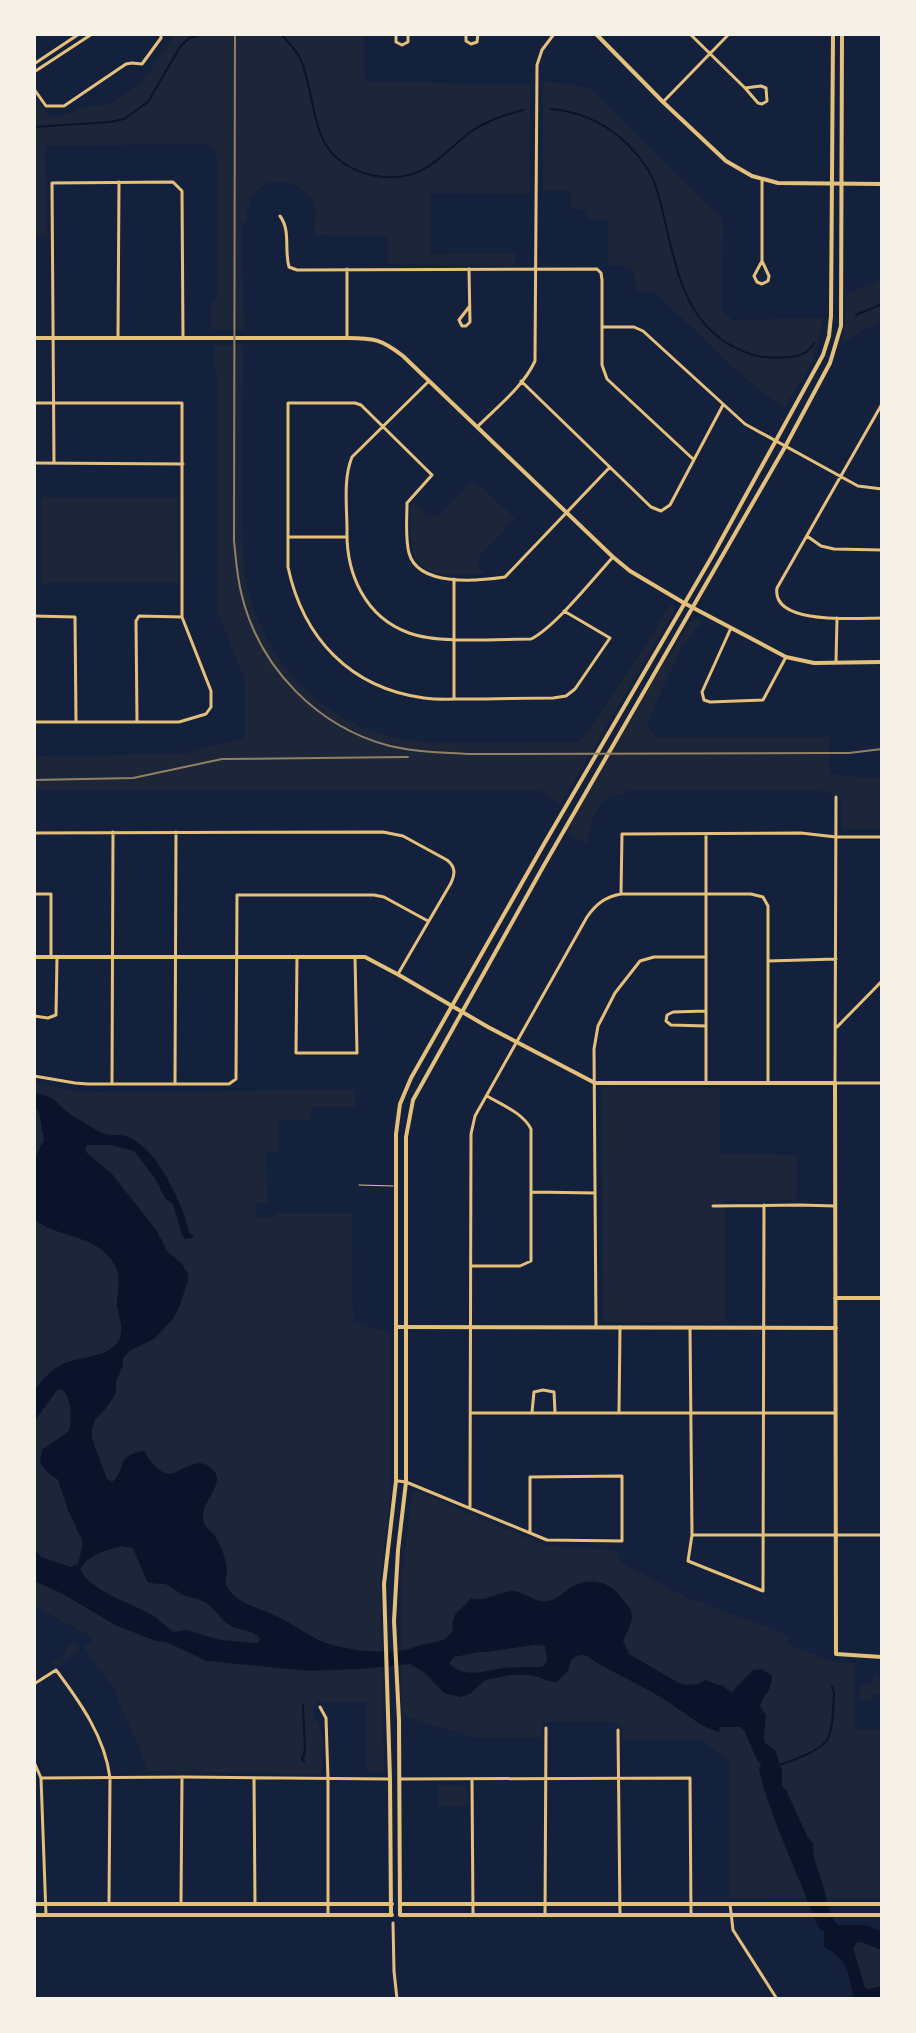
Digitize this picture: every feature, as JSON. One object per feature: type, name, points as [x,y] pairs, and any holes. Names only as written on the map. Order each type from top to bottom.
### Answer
[{"type":"main road","points":[[596,34],[663,102],[743,173],[762,180],[796,184],[882,184]]},
{"type":"main road","points":[[391,1915],[384,1584],[396,1481],[396,1134],[400,1104],[411,1078],[823,355],[831,316],[833,34]]},
{"type":"main road","points":[[400,1915],[395,1584],[406,1482],[406,1137],[413,1100],[830,363],[839,335],[842,34]]},
{"type":"main road","points":[[34,338],[368,338],[386,343],[630,571],[786,657],[814,663],[882,662]]},
{"type":"main road","points":[[34,957],[355,957],[370,960],[398,974],[595,1083],[835,1083],[836,1654],[882,1657]]},
{"type":"main road","points":[[835,1298],[882,1298]]},
{"type":"main road","points":[[396,1327],[836,1328]]},
{"type":"main road","points":[[390,1779],[399,1765]]},
{"type":"main road","points":[[390,1779],[400,1793]]},
{"type":"main road","points":[[34,1904],[882,1904]]},
{"type":"main road","points":[[34,1915],[882,1915]]},
{"type":"street","points":[[34,64],[79,34]]},
{"type":"street","points":[[34,72],[92,34]]},
{"type":"street","points":[[34,89],[46,106],[64,106],[126,64],[142,64],[161,34]]},
{"type":"street","points":[[396,34],[396,42],[402,45],[408,42],[408,34]]},
{"type":"street","points":[[466,34],[466,41],[471,44],[478,41],[478,34]]},
{"type":"street","points":[[477,427],[530,370],[536,352],[537,65],[542,50],[554,34]]},
{"type":"street","points":[[690,34],[758,103],[767,101],[766,88],[745,88]]},
{"type":"street","points":[[663,102],[729,34]]},
{"type":"street","points":[[762,180],[762,261],[769,276],[768,281],[762,284],[754,276],[762,261]]},
{"type":"street","points":[[118,337],[119,182]]},
{"type":"street","points":[[54,463],[52,183],[173,182],[182,191],[183,338]]},
{"type":"street","points":[[280,216],[287,225],[289,267],[297,270],[597,269],[602,280],[602,365],[607,379],[693,459]]},
{"type":"street","points":[[347,269],[347,338]]},
{"type":"street","points":[[469,269],[469,307]]},
{"type":"street","points":[[602,327],[634,327],[643,331],[738,420],[841,478],[858,486],[882,489]]},
{"type":"street","points":[[521,381],[651,507],[661,511],[670,505],[723,405]]},
{"type":"street","points":[[428,382],[352,457],[348,469],[349,562],[355,583],[378,614],[410,634],[432,638],[531,639],[564,611],[613,557]]},
{"type":"street","points":[[34,403],[182,403],[182,617],[211,691],[211,707],[206,714],[179,722],[34,722]]},
{"type":"street","points":[[564,611],[610,638],[575,689],[566,696],[425,698],[398,692],[358,675],[329,651],[311,627],[300,609],[292,586],[288,567],[288,403],[361,405],[432,475],[407,503],[409,555],[414,565],[432,577],[505,577],[610,467]]},
{"type":"street","points":[[882,404],[777,588],[776,596],[779,602],[796,612],[814,617],[882,618]]},
{"type":"street","points":[[875,416],[882,420]]},
{"type":"street","points":[[34,463],[183,464]]},
{"type":"street","points":[[807,536],[821,546],[834,549],[882,550]]},
{"type":"street","points":[[288,537],[347,537]]},
{"type":"street","points":[[454,579],[454,699]]},
{"type":"street","points":[[34,616],[75,617],[76,721]]},
{"type":"street","points":[[137,722],[136,621],[139,616],[182,617]]},
{"type":"street","points":[[836,663],[837,618]]},
{"type":"street","points":[[731,628],[702,692],[704,700],[763,700],[786,657]]},
{"type":"street","points":[[836,797],[835,1083],[882,1083]]},
{"type":"street","points":[[112,1083],[113,832]]},
{"type":"street","points":[[175,1084],[176,832]]},
{"type":"street","points":[[34,833],[383,832],[403,836],[453,865],[454,877],[398,974]]},
{"type":"street","points":[[706,833],[706,1082]]},
{"type":"street","points":[[621,894],[622,834],[801,833],[882,837]]},
{"type":"street","points":[[34,894],[51,894],[56,1015],[48,1018],[34,1016]]},
{"type":"street","points":[[470,1508],[471,1134],[475,1116],[596,905],[610,896],[621,894],[751,894],[763,897],[768,906],[768,1082]]},
{"type":"street","points":[[34,1076],[75,1083],[229,1084],[236,1079],[237,895],[374,895],[384,897],[428,921]]},
{"type":"street","points":[[297,957],[296,1053],[357,1053],[355,957]]},
{"type":"street","points":[[596,1327],[594,1049],[598,1026],[615,993],[640,961],[654,957],[706,957]]},
{"type":"street","points":[[768,961],[836,959]]},
{"type":"street","points":[[836,1028],[882,981]]},
{"type":"street","points":[[706,1011],[673,1012],[667,1015],[666,1021],[671,1025],[706,1026]]},
{"type":"street","points":[[471,1266],[520,1266],[531,1261],[531,1129],[528,1122],[487,1096]]},
{"type":"street","points":[[532,1192],[595,1193]]},
{"type":"street","points":[[690,1328],[692,1535],[688,1561],[763,1591],[764,1205]]},
{"type":"street","points":[[713,1206],[835,1206]]},
{"type":"street","points":[[619,1413],[620,1327]]},
{"type":"street","points":[[531,1412],[534,1392],[543,1390],[554,1392],[555,1412]]},
{"type":"street","points":[[472,1413],[835,1413]]},
{"type":"street","points":[[396,1481],[406,1482],[547,1540],[622,1541],[622,1476],[530,1477],[530,1533]]},
{"type":"street","points":[[692,1535],[882,1535]]},
{"type":"street","points":[[34,1684],[56,1670],[79,1700],[108,1762],[109,1904]]},
{"type":"street","points":[[320,1707],[326,1718],[328,1915]]},
{"type":"street","points":[[545,1915],[546,1728]]},
{"type":"street","points":[[618,1730],[620,1914]]},
{"type":"street","points":[[34,1762],[41,1778],[46,1915]]},
{"type":"street","points":[[181,1904],[182,1777]]},
{"type":"street","points":[[41,1778],[390,1779]]},
{"type":"street","points":[[254,1778],[255,1904]]},
{"type":"street","points":[[400,1779],[690,1778],[691,1915]]},
{"type":"street","points":[[472,1780],[473,1914]]},
{"type":"street","points":[[34,1838],[44,1838]]},
{"type":"street","points":[[730,1904],[733,1930],[777,1999]]},
{"type":"street","points":[[393,1923],[397,1999]]},
{"type":"lane","points":[[359,1185],[396,1186]]},
{"type":"lane","points":[[391,1915],[393,1923]]},
{"type":"shaded area","points":[[175,34],[364,34],[365,78],[369,82],[530,84],[529,194],[431,193],[431,254],[515,253],[515,265],[388,264],[388,236],[314,235],[313,200],[296,186],[275,182],[260,188],[255,194],[250,201],[246,222],[241,224],[244,330],[211,330],[211,305],[217,297],[218,161],[208,144],[45,146],[47,236],[34,236],[34,94],[49,117],[70,114],[79,108],[111,104],[143,81]]},
{"type":"shaded area","points":[[543,82],[591,89],[723,220],[721,309],[732,320],[823,318],[812,362],[784,408],[745,378],[654,292],[637,291],[634,271],[630,267],[608,265],[608,220],[588,219],[587,210],[571,209],[571,191],[543,191]]},
{"type":"shaded area","points":[[882,279],[882,321],[843,344],[847,294]]},
{"type":"shaded area","points":[[214,345],[243,345],[243,550],[246,583],[254,611],[265,637],[298,682],[341,716],[366,728],[417,741],[577,742],[585,735],[671,604],[674,606],[675,610],[560,805],[542,791],[34,790],[34,756],[184,754],[245,736],[245,681],[217,609],[217,373],[214,370]]},
{"type":"shaded area","points":[[473,480],[515,518],[479,556],[479,566],[485,574],[443,574],[424,568],[413,551],[411,506],[414,502],[428,517],[439,515]]},
{"type":"shaded area","points":[[42,497],[177,498],[178,583],[42,583]]},
{"type":"shaded area","points":[[694,618],[702,621],[679,652],[647,724],[656,737],[829,737],[829,774],[882,779],[882,829],[842,829],[841,797],[822,791],[632,790],[604,800],[593,817],[586,844],[566,831],[643,695]]},
{"type":"shaded area","points":[[34,1083],[81,1092],[355,1090],[355,1107],[312,1107],[311,1120],[279,1120],[279,1152],[266,1152],[267,1203],[256,1203],[256,1217],[276,1217],[278,1213],[352,1213],[353,1321],[391,1334],[391,1488],[380,1578],[384,1773],[367,1772],[366,1702],[317,1701],[313,1714],[322,1737],[322,1774],[149,1771],[114,1690],[84,1647],[94,1638],[34,1606]]},
{"type":"shaded area","points":[[602,1087],[720,1088],[720,1154],[797,1155],[797,1197],[794,1200],[725,1201],[725,1322],[603,1322]]},
{"type":"shaded area","points":[[34,1093],[48,1097],[96,1130],[125,1136],[147,1150],[162,1169],[183,1211],[189,1232],[194,1235],[185,1239],[182,1235],[173,1204],[166,1199],[134,1151],[111,1145],[87,1145],[87,1153],[112,1174],[157,1231],[167,1251],[188,1274],[173,1319],[154,1339],[129,1351],[123,1358],[116,1393],[95,1420],[92,1439],[107,1479],[112,1482],[125,1459],[144,1451],[165,1473],[170,1474],[194,1464],[208,1465],[217,1480],[205,1505],[203,1520],[223,1552],[227,1587],[244,1602],[329,1644],[374,1651],[407,1650],[447,1637],[453,1630],[455,1615],[470,1598],[481,1599],[512,1591],[539,1601],[548,1601],[576,1585],[594,1582],[606,1584],[616,1591],[631,1610],[631,1620],[623,1641],[629,1654],[679,1683],[698,1684],[705,1680],[732,1692],[753,1670],[762,1669],[772,1676],[760,1706],[766,1715],[765,1743],[775,1750],[782,1771],[782,1786],[813,1843],[831,1915],[838,1925],[865,1925],[882,1932],[882,1950],[861,1942],[853,1948],[865,1988],[882,1986],[882,1999],[854,1999],[843,1962],[824,1947],[824,1931],[817,1924],[777,1826],[759,1770],[761,1765],[741,1727],[720,1727],[719,1732],[711,1729],[652,1692],[583,1655],[570,1662],[567,1672],[556,1682],[529,1675],[510,1675],[485,1680],[470,1694],[461,1697],[444,1693],[425,1673],[410,1664],[309,1671],[207,1661],[166,1642],[115,1625],[63,1594],[34,1581],[34,1548],[41,1557],[71,1567],[78,1564],[83,1544],[58,1480],[40,1462],[42,1450],[69,1431],[71,1414],[68,1398],[62,1389],[57,1390],[34,1422],[34,1391],[49,1373],[61,1365],[114,1347],[119,1340],[121,1327],[117,1304],[118,1275],[111,1259],[98,1247],[34,1219],[34,1160],[44,1140],[39,1112],[34,1105]],"holes":[[[121,1546],[133,1548],[147,1581],[165,1584],[181,1594],[205,1602],[228,1624],[255,1634],[259,1642],[220,1640],[187,1630],[173,1632],[154,1616],[113,1596],[85,1577],[80,1569],[83,1564],[98,1554]],[[545,1646],[547,1660],[544,1666],[468,1673],[449,1663],[454,1657]]]},
{"type":"shaded area","points":[[417,1491],[546,1546],[616,1550],[621,1563],[689,1598],[788,1635],[787,1644],[834,1662],[855,1663],[855,1729],[882,1729],[882,1897],[730,1899],[730,1762],[702,1740],[623,1741],[623,1727],[612,1722],[542,1722],[541,1738],[476,1738],[403,1716],[401,1582],[412,1495]]},
{"type":"shaded area","points":[[70,1643],[79,1644],[77,1652],[60,1665],[53,1666],[50,1662],[61,1659]]},
{"type":"shaded area","points":[[879,1676],[882,1694],[872,1695],[872,1701],[859,1700],[860,1684],[870,1684],[874,1677]]},
{"type":"shaded area","points":[[439,1785],[466,1786],[467,1806],[439,1806]]},
{"type":"shaded area","points":[[861,1942],[882,1950],[882,1986],[865,1989],[853,1948],[855,1943]]},
{"type":"waterway","points":[[34,127],[124,119],[148,102],[180,47],[189,38],[204,34]]},
{"type":"waterway","points":[[281,34],[300,58],[318,126],[328,148],[338,159],[365,173],[380,177],[410,175],[431,165],[478,127],[523,110]]},
{"type":"waterway","points":[[551,109],[593,120],[617,135],[637,155],[657,189],[671,249],[689,301],[710,330],[739,350],[764,357],[797,356],[814,343]]},
{"type":"waterway","points":[[856,315],[882,304]]},
{"type":"waterway","points":[[777,1766],[806,1755],[825,1743],[832,1721],[832,1687]]},
{"type":"waterway","points":[[303,1705],[304,1761]]},
{"type":"railway","points":[[235,34],[234,541],[240,589],[251,622],[262,647],[295,691],[339,725],[363,737],[420,751],[469,754],[849,753],[882,749]]},
{"type":"railway","points":[[34,780],[133,778],[222,759],[408,757]]}]
